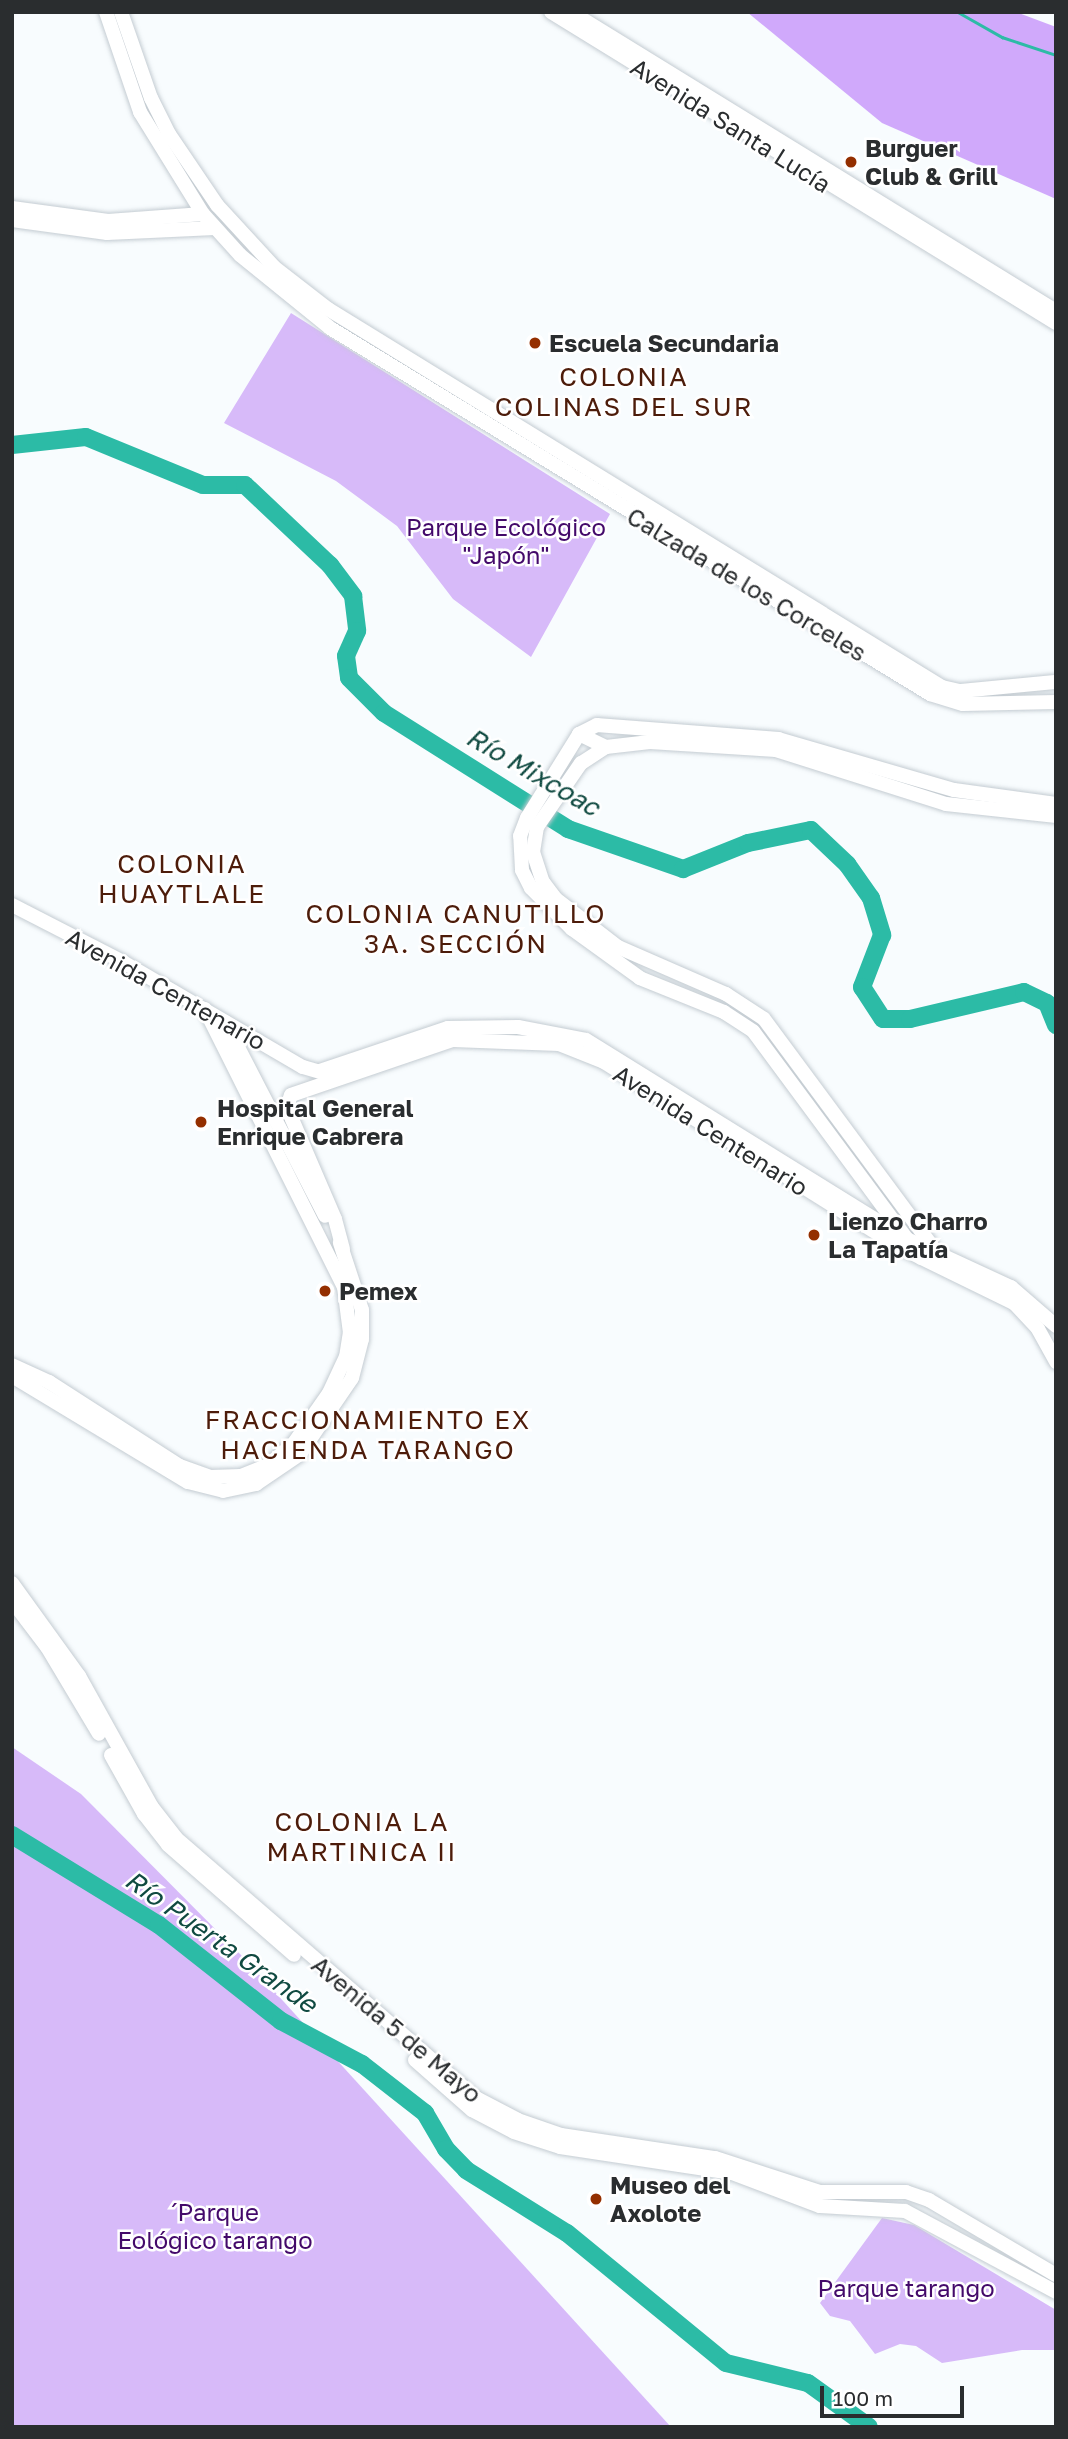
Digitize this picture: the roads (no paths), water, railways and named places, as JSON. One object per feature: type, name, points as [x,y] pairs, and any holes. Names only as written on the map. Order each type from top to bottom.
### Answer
[{"type":"street","name":"Calzada de los Corceles","points":[[106,12],[140,112],[202,214],[283,293],[330,328],[946,689],[1049,682]]},
{"type":"street","name":"Calzada de los Corceles","points":[[121,12],[137,66],[169,134],[217,205],[274,267],[328,309],[642,512],[939,699],[964,704],[1050,702]]},
{"type":"street","name":"Avenida Santa Lucía","points":[[551,12],[1056,323]]},
{"type":"street","name":"Avenida Santa Lucía","points":[[571,12],[1056,311]]},
{"type":"street","points":[[12,208],[108,221],[202,214]]},
{"type":"street","points":[[12,220],[107,233],[215,228]]},
{"type":"street","points":[[1049,682],[1050,702]]},
{"type":"street","points":[[921,1258],[778,1063],[739,1020],[629,971],[546,905],[522,870],[520,844],[562,758],[579,734],[595,725],[778,739],[942,787],[1056,803]]},
{"type":"street","points":[[579,734],[606,747]]},
{"type":"street","points":[[940,1267],[934,1250],[791,1053],[748,1005],[618,947],[556,899],[536,867],[532,822],[581,763],[606,747],[635,742],[776,750],[946,804],[1056,816]]},
{"type":"street","name":"Avenida Centenario","points":[[12,905],[205,1009],[303,1067],[335,1077],[453,1040],[529,1040],[583,1050],[921,1258],[1017,1306],[1053,1349]]},
{"type":"street","points":[[205,1009],[340,1275],[356,1323]]},
{"type":"street","points":[[225,1022],[343,1249]]},
{"type":"street","name":"Avenida Centenario","points":[[320,1071],[448,1028],[486,1025],[561,1031],[608,1052],[908,1239],[1011,1287],[1056,1326]]},
{"type":"street","points":[[778,1063],[791,1053]]},
{"type":"street","points":[[12,1376],[195,1474],[223,1478],[257,1471],[285,1452],[321,1406],[346,1357],[356,1323],[358,1289],[288,1104],[299,1089],[335,1077]]},
{"type":"street","points":[[12,1365],[28,1369],[107,1426]]},
{"type":"street","name":"Avenida 5 de Mayo","points":[[12,1583],[79,1676],[152,1807],[176,1838],[472,2110],[514,2132],[560,2147],[633,2150],[734,2168],[820,2192],[906,2192],[929,2200],[1056,2275]]},
{"type":"street","name":"Avenida 5 de Mayo","points":[[12,1601],[62,1671],[144,1814],[168,1845],[290,1945]]},
{"type":"street","name":"Avenida 5 de Mayo","points":[[734,2168],[820,2206],[917,2215],[1056,2292]]},
{"type":"waterway","points":[[958,12],[1002,37],[1056,55]]},
{"type":"waterway","name":"Río Mixcoac","points":[[12,445],[86,437],[203,485],[245,485],[330,565],[353,596],[357,631],[346,656],[349,678],[384,713],[568,829],[683,869],[748,843],[811,830],[847,864],[871,898],[882,935],[862,987],[883,1019],[910,1019],[1024,992],[1047,1003],[1056,1025]]},
{"type":"waterway","name":"Río Puerta Grande","points":[[12,1835],[159,1925],[281,2021],[362,2064],[425,2113],[446,2149],[466,2170],[567,2233],[726,2363],[808,2383],[869,2427]]},
{"type":"place","name":"Burguer Club & Grill","points":[[851,162]]},
{"type":"place","name":"Escuela Secundaria","points":[[535,343]]},
{"type":"place","name":"Hospital General Enrique Cabrera","points":[[201,1122]]},
{"type":"place","name":"Lienzo Charro La Tapatía","points":[[814,1235]]},
{"type":"place","name":"Pemex","points":[[325,1291]]},
{"type":"place","name":"Museo del Axolote","points":[[596,2199]]},
{"type":"district","name":"COLONIA COLINAS DEL SUR","points":[[624,392]]},
{"type":"district","name":"COLONIA HUAYTLALE","points":[[182,879]]},
{"type":"district","name":"COLONIA CANUTILLO 3A. SECCIÓN","points":[[456,929]]},
{"type":"district","name":"FRACCIONAMIENTO EX HACIENDA TARANGO","points":[[368,1435]]},
{"type":"district","name":"COLONIA LA MARTINICA II","points":[[362,1837]]},
{"type":"park label","name":"Parque Ecológico \"Japón\"","points":[[506,541]]},
{"type":"park label","name":"´Parque Eológico tarango","points":[[215,2226]]},
{"type":"park label","name":"Parque tarango","points":[[906,2288]]}]
